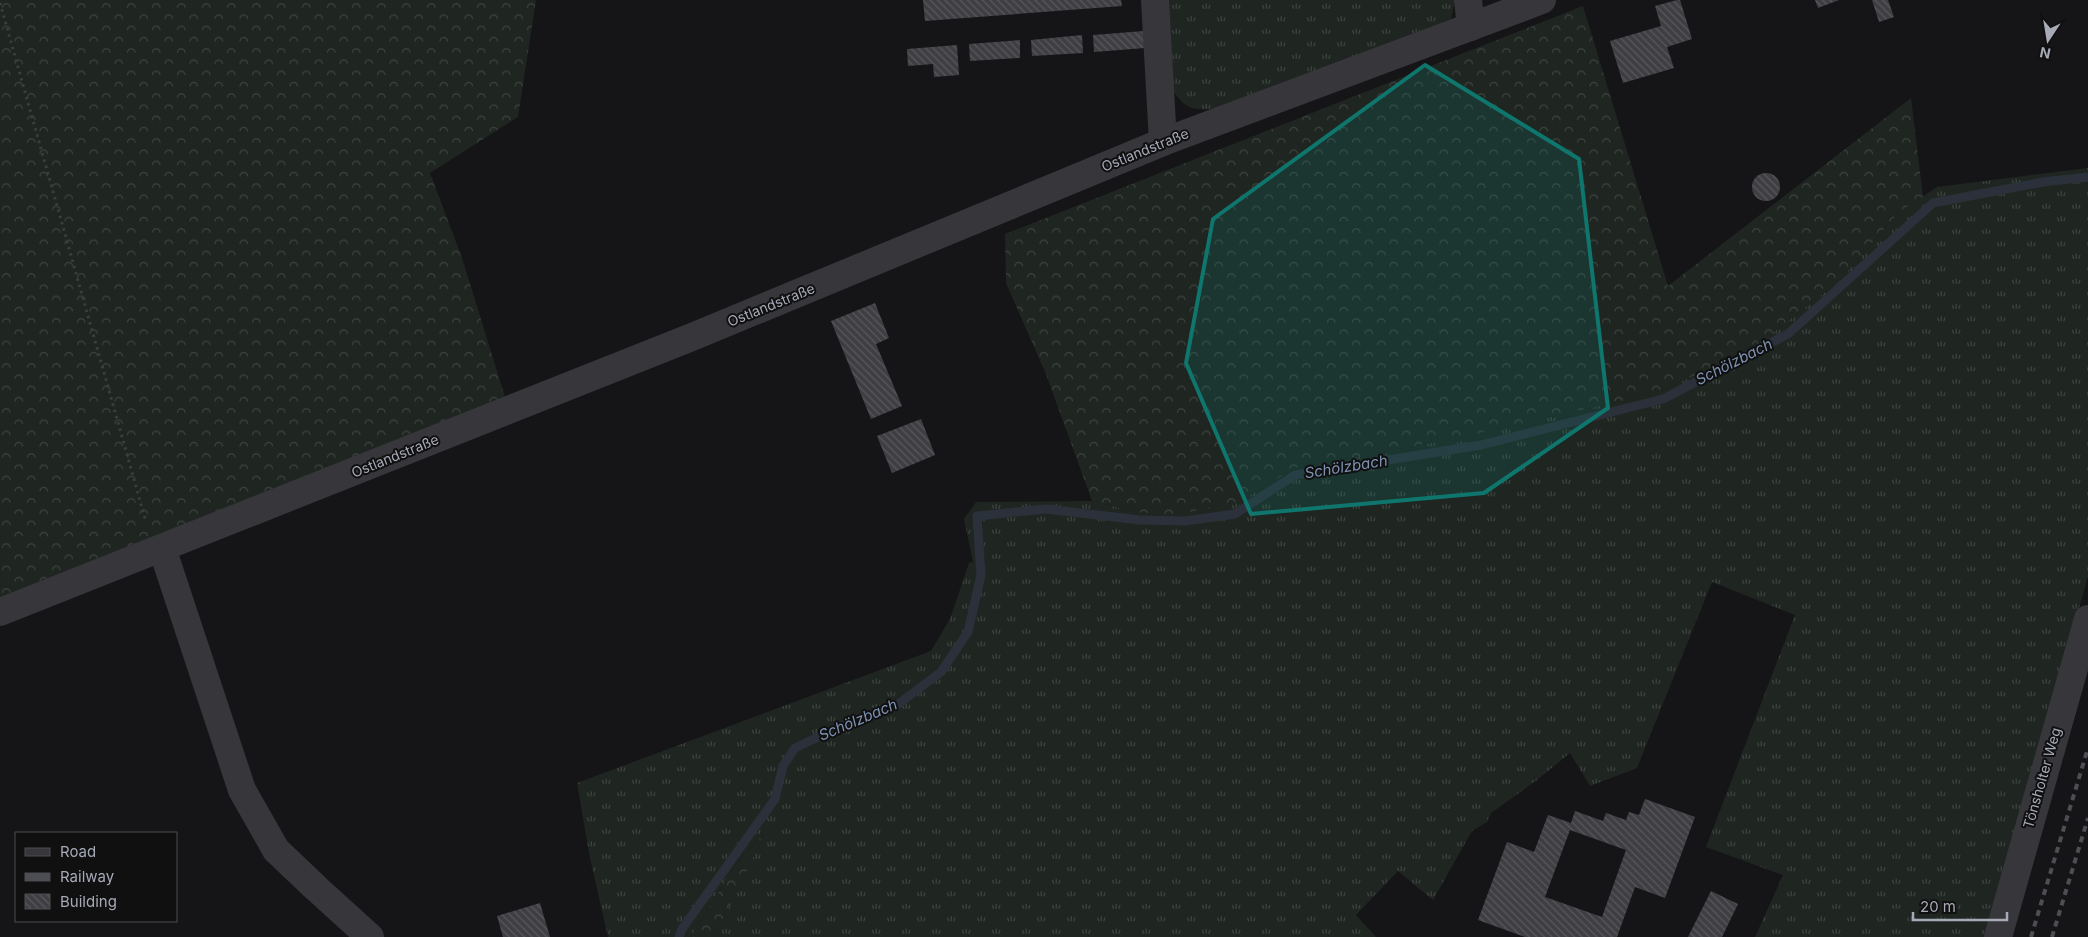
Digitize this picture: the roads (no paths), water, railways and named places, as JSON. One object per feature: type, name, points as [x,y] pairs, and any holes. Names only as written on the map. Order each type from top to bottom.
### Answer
[{"type":"street","points":[[1155,0],[1162,142]]},
{"type":"street","points":[[1468,0],[1471,27]]},
{"type":"street","name":"Ostlandstraße","points":[[0,612],[701,334],[1162,142],[1542,0]]},
{"type":"street","points":[[162,548],[242,790],[276,850],[370,937]]},
{"type":"street","name":"Tönsholter Weg","points":[[1998,937],[2088,619]]},
{"type":"waterway","name":"Schölzbach","points":[[679,937],[682,929],[775,799],[783,766],[795,748],[854,720],[893,708],[941,672],[968,632],[981,575],[977,516],[1046,509],[1140,520],[1185,521],[1235,514],[1295,475],[1481,445],[1663,399],[1788,334],[1933,203],[2043,182],[2088,177]]},
{"type":"railway","points":[[2031,937],[2088,748]]},
{"type":"railway","points":[[2052,937],[2088,818]]}]
